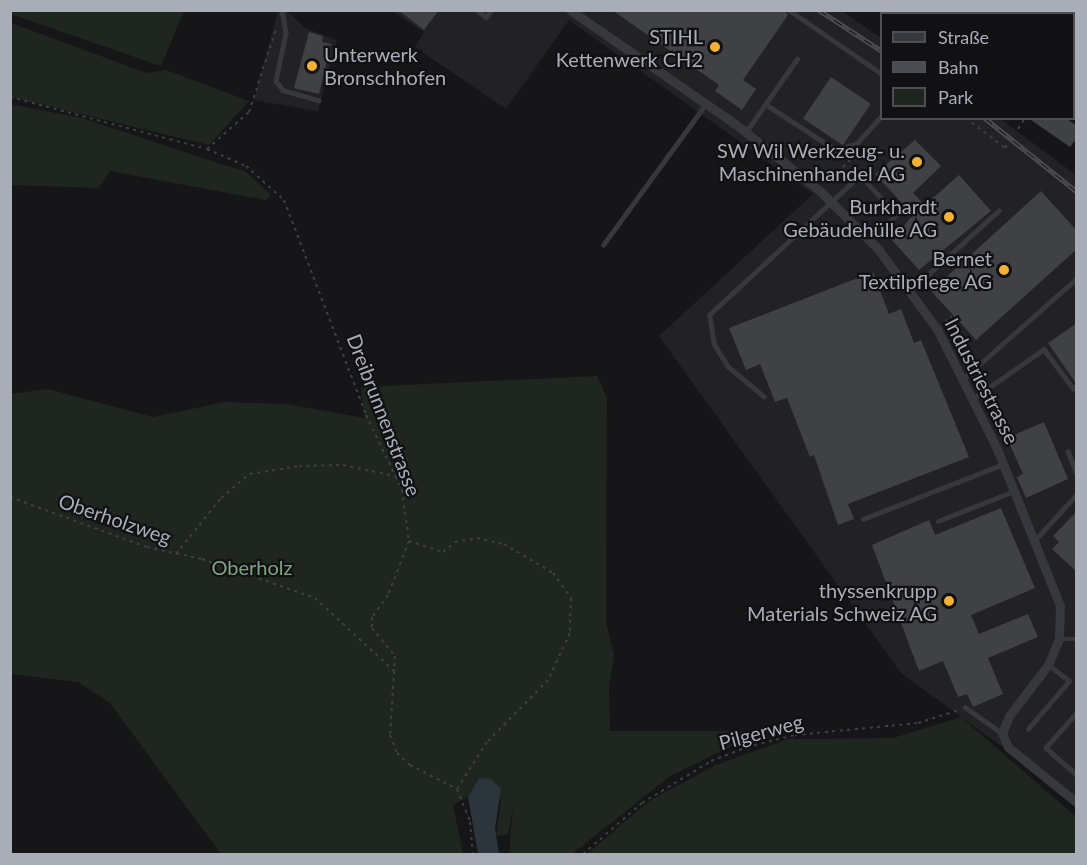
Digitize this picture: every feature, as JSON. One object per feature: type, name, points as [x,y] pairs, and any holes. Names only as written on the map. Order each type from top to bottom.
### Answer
[{"type":"street","name":"Industriestrasse","points":[[570,10],[746,132],[819,191],[869,240],[912,290],[974,398],[1035,540],[1060,606],[1059,639],[1048,665],[1009,716],[1002,733]]},
{"type":"street","points":[[1002,733],[1008,747],[1077,802]]},
{"type":"lane","points":[[282,10],[280,18],[285,33],[276,81],[283,90],[319,100]]},
{"type":"lane","points":[[477,10],[486,17],[491,10]]},
{"type":"lane","points":[[789,10],[880,73]]},
{"type":"lane","points":[[746,132],[796,59]]},
{"type":"lane","points":[[603,245],[706,104]]},
{"type":"lane","points":[[765,104],[836,150],[857,142],[880,117]]},
{"type":"lane","points":[[764,397],[728,367],[714,345],[709,315],[860,175],[897,214],[869,240]]},
{"type":"lane","points":[[912,290],[998,211]]},
{"type":"lane","points":[[964,378],[1077,279]]},
{"type":"lane","points":[[974,398],[1044,349],[1073,388],[1077,386]]},
{"type":"lane","points":[[1068,451],[1077,472]]},
{"type":"lane","points":[[863,519],[1003,464]]},
{"type":"lane","points":[[938,521],[1014,490]]},
{"type":"lane","points":[[1035,540],[1077,495]]},
{"type":"lane","points":[[1059,639],[1077,639]]},
{"type":"lane","points":[[1028,729],[1069,681],[1048,665]]},
{"type":"lane","points":[[965,707],[1002,733]]},
{"type":"lane","points":[[1077,714],[1046,748],[1077,774]]},
{"type":"path","points":[[207,149],[249,112],[280,18]]},
{"type":"path","name":"Dreibrunnenstrasse","points":[[10,97],[207,149],[246,166],[284,200],[366,415],[402,490],[409,541],[388,595],[372,617],[376,638],[394,656],[390,735],[397,753],[410,765],[457,789]]},
{"type":"path","points":[[969,120],[1005,148],[1009,143]]},
{"type":"path","points":[[1018,129],[1024,120]]},
{"type":"path","points":[[819,191],[866,143]]},
{"type":"path","points":[[176,554],[221,498],[250,474],[299,466],[343,465],[396,476]]},
{"type":"path","name":"Oberholzweg","points":[[10,497],[176,554],[315,598],[394,671]]},
{"type":"path","points":[[409,541],[443,552],[455,542],[477,538],[504,544],[553,573],[571,598],[570,633],[548,680],[487,742],[457,789],[470,822],[473,855]]},
{"type":"path","name":"Pilgerweg","points":[[582,855],[642,803],[711,761],[747,747],[795,735],[918,723],[965,707]]},
{"type":"shaded area","points":[[278,11],[287,11],[305,28],[337,40],[318,111],[254,100]]},
{"type":"shaded area","points":[[392,11],[842,11],[880,37],[880,120],[1002,120],[1076,175],[1076,801],[901,673],[659,336],[813,194],[569,20],[506,109],[415,47],[424,32]]},
{"type":"shaded area","points":[[479,778],[491,779],[501,789],[495,828],[499,854],[478,854],[468,797]]},
{"type":"green space","points":[[11,10],[184,11],[161,66],[10,14]]},
{"type":"green space","points":[[11,23],[147,73],[166,70],[249,101],[209,145],[11,97]]},
{"type":"green space","points":[[10,104],[81,118],[246,172],[271,195],[266,200],[110,171],[99,188],[11,185]]},
{"type":"green space","name":"Oberholz","points":[[597,376],[607,398],[606,622],[614,656],[609,685],[610,731],[763,731],[670,776],[572,854],[509,854],[513,806],[508,835],[496,836],[501,800],[479,778],[468,797],[453,805],[463,854],[221,854],[110,703],[78,682],[11,674],[11,394],[47,389],[153,417],[225,402],[285,404],[365,418],[361,387]]},
{"type":"green space","points":[[961,717],[1076,817],[1076,854],[587,854],[649,801],[716,765],[788,739],[893,738]]},
{"type":"building","points":[[398,10],[439,10],[424,30]]},
{"type":"building","name":"STIHL Kettenwerk CH2","points":[[612,10],[784,10],[788,15],[743,80],[756,89],[742,110],[715,91],[719,85]]},
{"type":"building","name":"Unterwerk Bronschhofen","points":[[309,32],[323,36],[322,42],[331,44],[319,94],[294,88]]},
{"type":"building","points":[[831,77],[871,104],[843,145],[803,118]]},
{"type":"building","points":[[1031,120],[1069,120],[1077,126],[1077,138],[1070,147]]},
{"type":"building","points":[[915,140],[941,166],[913,193],[925,205],[959,175],[991,211],[919,270],[892,240],[913,215],[875,174]]},
{"type":"building","name":"Bernet Textilpflege AG","points":[[1041,191],[1077,231],[1077,249],[976,340],[931,291]]},
{"type":"building","points":[[873,272],[889,314],[901,309],[914,343],[921,340],[969,457],[848,504],[854,519],[838,525],[814,455],[810,457],[787,398],[775,402],[760,364],[746,370],[729,328]]},
{"type":"building","points":[[1077,323],[1077,382],[1075,382],[1048,343]]},
{"type":"building","points":[[1044,422],[1068,479],[1026,498],[1017,477],[1023,474],[1007,438]]},
{"type":"building","name":"thyssenkrupp Materials Schweiz AG","points":[[1001,508],[1035,588],[971,615],[979,634],[1028,614],[1038,637],[988,658],[1003,694],[973,707],[967,694],[958,697],[943,661],[919,671],[872,545],[929,520],[935,535]]},
{"type":"building","points":[[1077,511],[1077,572],[1052,549],[1059,542],[1053,536]]},
{"type":"railway","points":[[819,10],[880,50]]},
{"type":"railway","points":[[987,120],[1076,191]]},
{"type":"place","name":"STIHL Kettenwerk CH2","points":[[715,47]]},
{"type":"place","name":"Unterwerk Bronschhofen","points":[[312,66]]},
{"type":"place","name":"SW Wil Werkzeug- u. Maschinenhandel AG","points":[[917,162]]},
{"type":"place","name":"Burkhardt Gebäudehülle AG","points":[[949,217]]},
{"type":"place","name":"Bernet Textilpflege AG","points":[[1004,270]]},
{"type":"place","name":"thyssenkrupp Materials Schweiz AG","points":[[949,601]]}]
